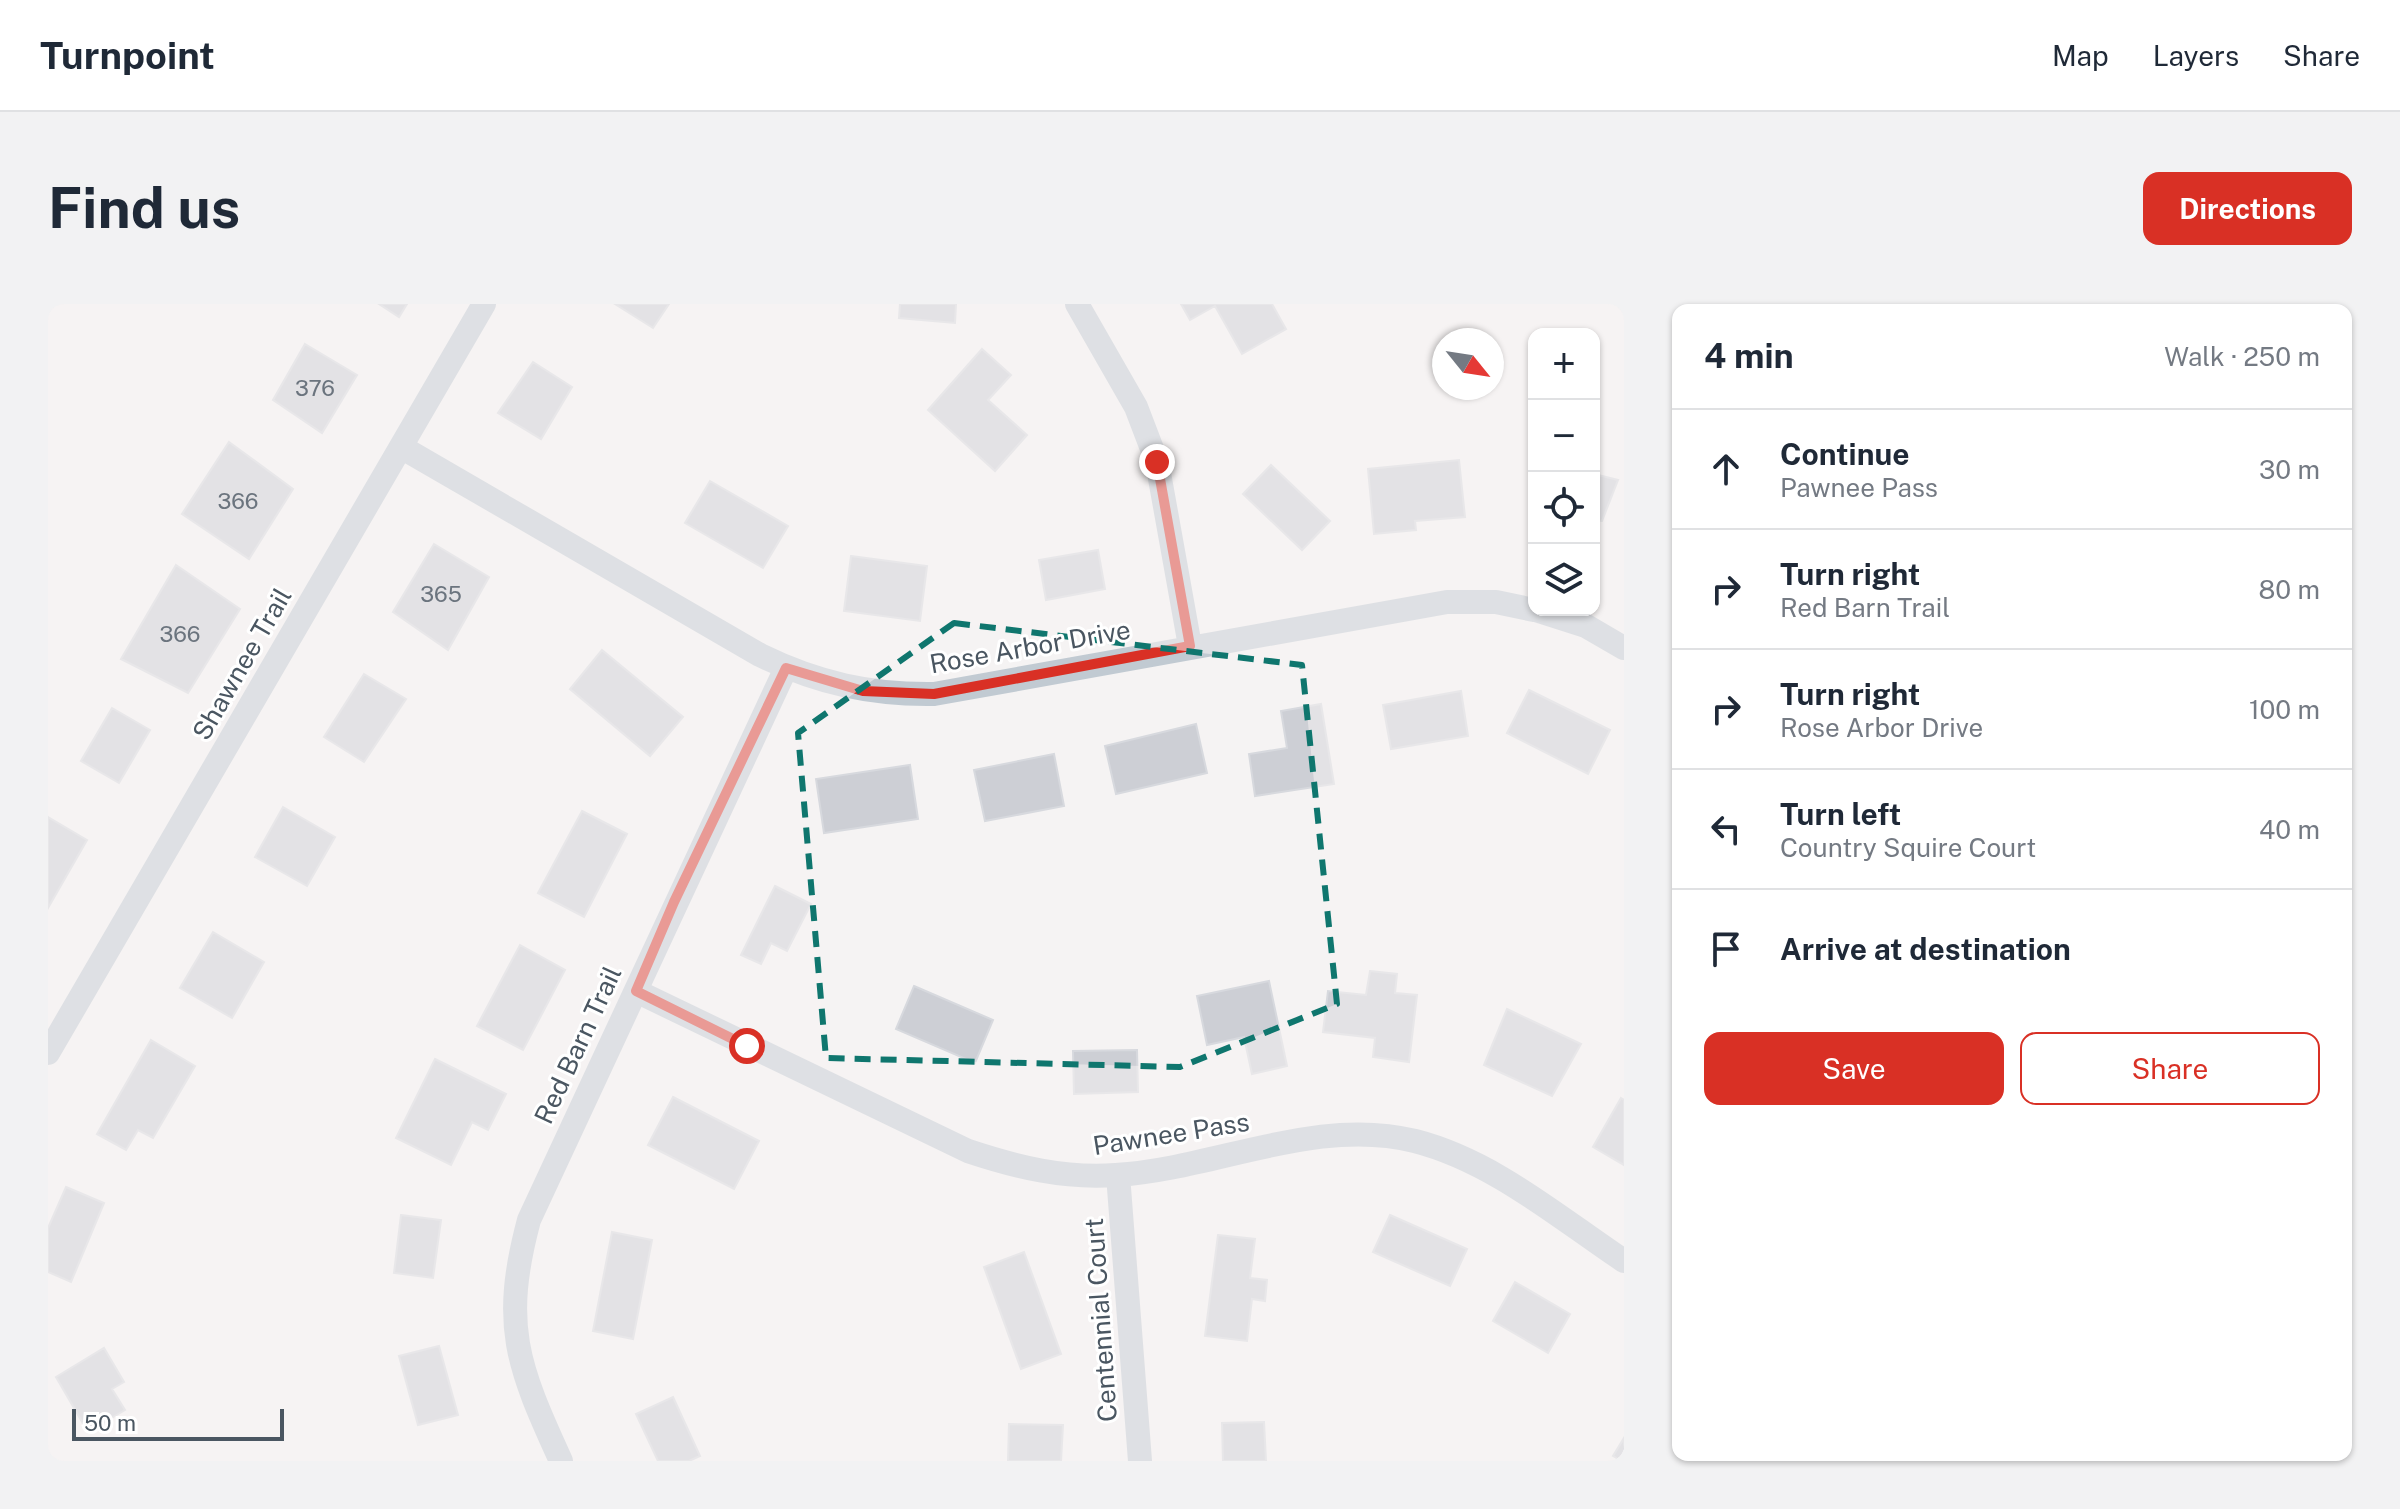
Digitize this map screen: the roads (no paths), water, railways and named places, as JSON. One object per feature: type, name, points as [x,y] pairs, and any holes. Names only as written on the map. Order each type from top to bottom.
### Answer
[{"type":"street","name":"Shawnee Trail","points":[[48,1053],[484,304]]},
{"type":"street","points":[[1077,304],[1136,407],[1157,462],[1190,646]]},
{"type":"street","name":"Rose Arbor Drive","points":[[401,447],[786,668],[863,691],[934,694],[1447,602],[1496,602],[1528,609]]},
{"type":"street","name":"Rose Arbor Drive","points":[[1554,616],[1586,626],[1624,648]]},
{"type":"street","name":"Red Barn Trail","points":[[561,1461],[521,1369],[515,1331],[518,1262],[546,1179],[786,668]]},
{"type":"street","name":"Pawnee Pass","points":[[636,991],[968,1151],[1005,1164],[1066,1175],[1118,1175],[1336,1135],[1412,1140],[1485,1167],[1624,1261]]},
{"type":"street","name":"Centennial Court","points":[[1118,1175],[1140,1461]]}]
